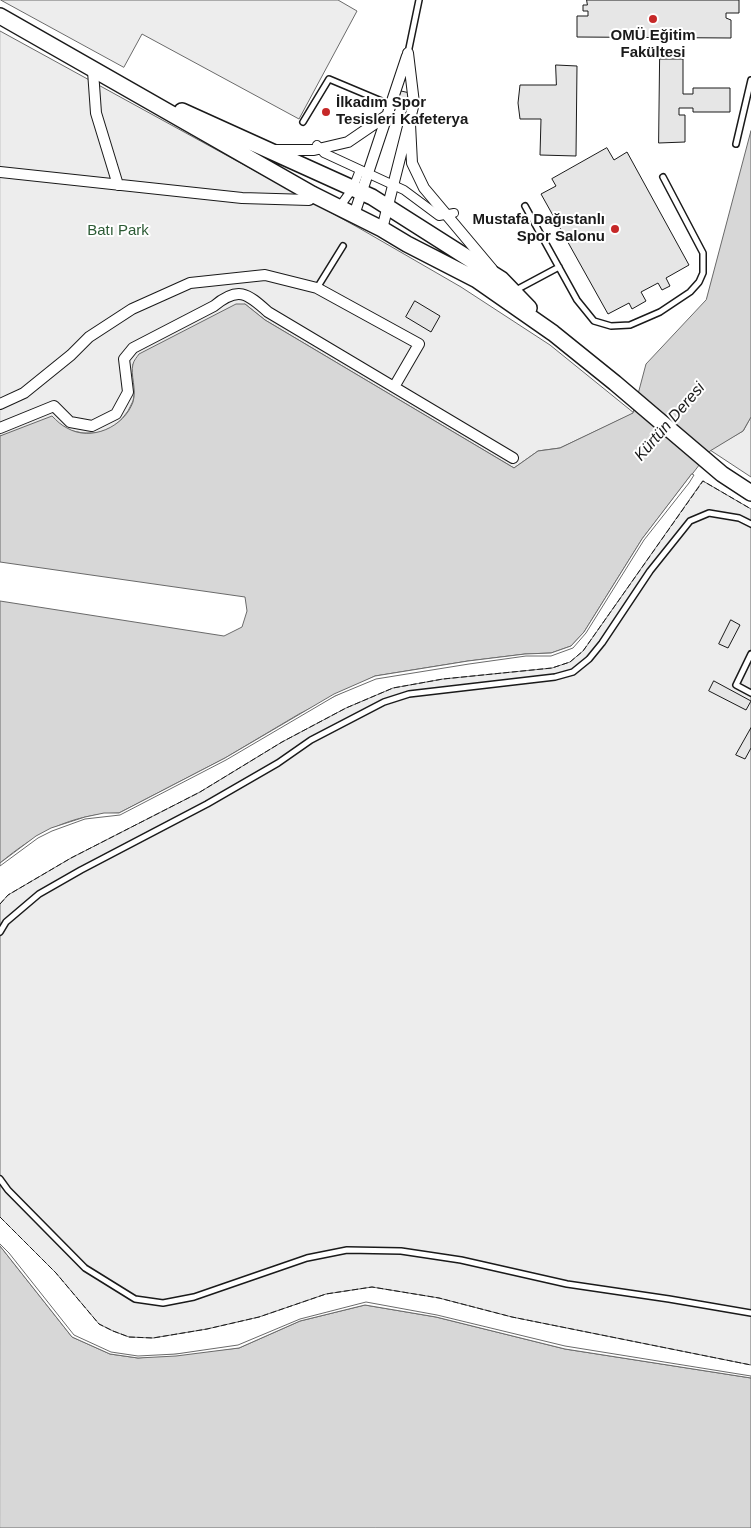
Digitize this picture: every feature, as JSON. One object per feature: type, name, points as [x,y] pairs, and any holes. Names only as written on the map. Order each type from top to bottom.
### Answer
[{"type":"main road","points":[[0,16],[93,71],[312,194],[337,211],[354,215],[477,280],[553,333],[722,474],[751,493]]},
{"type":"main road","points":[[93,71],[270,150],[357,190],[389,207],[500,279],[553,333]]},
{"type":"street","points":[[354,215],[357,190],[390,110],[408,53]]},
{"type":"street","points":[[382,229],[414,102],[408,53]]},
{"type":"street","points":[[93,71],[96,113],[118,186]]},
{"type":"street","points":[[270,150],[293,151],[348,142],[390,110]]},
{"type":"street","points":[[410,124],[412,163],[424,188],[450,214],[500,279]]},
{"type":"street","points":[[318,146],[324,153],[404,190],[439,216],[450,214]]},
{"type":"street","points":[[0,172],[242,198],[309,200],[312,194]]},
{"type":"street","points":[[337,211],[357,190]]},
{"type":"street","points":[[0,404],[24,393],[90,337],[132,309],[190,283],[265,275],[317,288],[419,344],[394,387]]},
{"type":"street","points":[[0,428],[54,406],[70,422],[92,426],[116,414],[128,392],[124,359],[133,348],[214,306],[225,297],[239,293],[252,297],[268,312],[513,458]]},
{"type":"lane","points":[[408,53],[419,0]]},
{"type":"lane","points":[[303,122],[329,78],[390,110]]},
{"type":"lane","points":[[736,144],[751,80]]},
{"type":"lane","points":[[525,206],[577,300],[594,321],[611,326],[630,325],[653,315],[690,292],[704,273],[704,253],[663,177]]},
{"type":"lane","points":[[317,288],[343,246]]},
{"type":"lane","points":[[513,292],[559,267]]},
{"type":"lane","points":[[0,932],[6,922],[47,889],[207,804],[278,763],[311,740],[384,702],[409,694],[555,677],[573,672],[602,643],[650,571],[690,521],[709,513],[739,518],[750,524],[751,517]]},
{"type":"lane","points":[[751,654],[736,686],[751,693]]},
{"type":"lane","points":[[0,1179],[8,1190],[85,1268],[135,1299],[163,1303],[194,1297],[307,1258],[347,1250],[401,1251],[461,1260],[567,1284],[751,1313]]},
{"type":"shaded area","points":[[1,0],[338,0],[357,11],[299,119],[142,34],[124,67]]},
{"type":"shaded area","name":"Batı Park","points":[[0,31],[359,228],[461,287],[550,345],[634,413],[560,448],[538,451],[514,468],[265,320],[245,304],[133,364],[135,390],[133,401],[121,420],[111,428],[98,433],[83,433],[68,430],[60,424],[0,436]]},
{"type":"shaded area","points":[[751,417],[751,477],[710,450],[743,431]]},
{"type":"shaded area","points":[[703,481],[751,509],[751,1365],[512,1317],[439,1298],[372,1287],[326,1294],[259,1317],[207,1329],[153,1338],[129,1337],[99,1324],[56,1273],[0,1217],[0,904],[8,895],[71,858],[200,792],[282,742],[346,708],[393,688],[443,679],[552,668],[570,662],[583,651]]},
{"type":"water","name":"Kürtün Deresi","points":[[751,131],[751,417],[743,431],[710,451],[642,539],[584,632],[571,646],[551,653],[468,661],[375,676],[299,714],[225,758],[119,813],[85,817],[55,827],[13,852],[0,863],[0,601],[224,636],[242,627],[247,611],[245,597],[0,562],[0,436],[52,416],[67,428],[76,432],[96,433],[106,430],[122,419],[129,411],[133,402],[132,368],[139,354],[236,304],[245,304],[265,320],[514,468],[538,451],[560,448],[633,413],[646,364],[706,300]]},
{"type":"water","points":[[0,1246],[72,1337],[110,1354],[138,1358],[239,1348],[300,1321],[365,1305],[436,1317],[565,1349],[751,1378],[751,1528],[0,1528]]},
{"type":"pier","points":[[692,474],[694,475],[689,483],[644,540],[586,633],[573,648],[551,656],[526,656],[376,679],[335,696],[226,760],[120,815],[85,819],[52,831],[38,838],[0,866],[0,863],[36,836],[51,828],[85,817],[104,813],[119,813],[225,758],[334,694],[375,676],[468,661],[551,653],[571,646],[584,632],[642,539]]},
{"type":"pier","points":[[0,1244],[74,1335],[111,1352],[138,1356],[176,1354],[238,1345],[300,1319],[366,1302],[437,1315],[565,1346],[751,1376],[751,1378],[565,1349],[436,1317],[365,1305],[300,1321],[239,1348],[176,1356],[138,1358],[110,1354],[72,1337]]},
{"type":"building","name":"OMÜ Eğitim Fakültesi","points":[[587,0],[739,0],[739,13],[726,13],[726,18],[731,20],[731,38],[577,37],[577,16],[588,16],[588,11],[583,11],[583,5],[587,5]]},
{"type":"building","points":[[660,59],[683,59],[683,94],[693,94],[693,88],[730,88],[730,112],[693,112],[693,108],[679,108],[679,115],[685,115],[685,142],[659,143]]},
{"type":"building","points":[[556,65],[577,66],[576,156],[540,155],[541,119],[520,119],[518,103],[520,85],[556,85]]},
{"type":"building","points":[[401,91],[410,93],[403,103],[399,98]]},
{"type":"building","name":"Mustafa Dağıstanlı Spor Salonu","points":[[607,148],[614,160],[627,152],[689,265],[666,278],[670,286],[662,290],[658,283],[641,292],[646,301],[632,309],[629,303],[608,314],[541,194],[556,186],[552,179]]},
{"type":"building","points":[[415,301],[440,316],[431,332],[406,317]]},
{"type":"building","points":[[731,620],[740,625],[728,648],[719,644]]},
{"type":"building","points":[[714,681],[751,701],[746,710],[709,691]]},
{"type":"building","points":[[751,728],[751,748],[745,759],[736,755]]},
{"type":"fence","points":[[0,904],[8,895],[71,858],[200,792],[282,742],[346,708],[393,688],[443,679],[552,668],[570,662],[583,651],[703,481],[751,509]]},
{"type":"fence","points":[[0,1217],[56,1273],[99,1324],[129,1337],[153,1338],[207,1329],[259,1317],[326,1294],[372,1287],[439,1298],[512,1317],[751,1365]]},
{"type":"place","name":"OMÜ Eğitim Fakültesi","points":[[653,19]]},
{"type":"place","name":"İlkadım Spor Tesisleri Kafeterya","points":[[326,112]]},
{"type":"place","name":"Mustafa Dağıstanlı Spor Salonu","points":[[615,229]]}]
